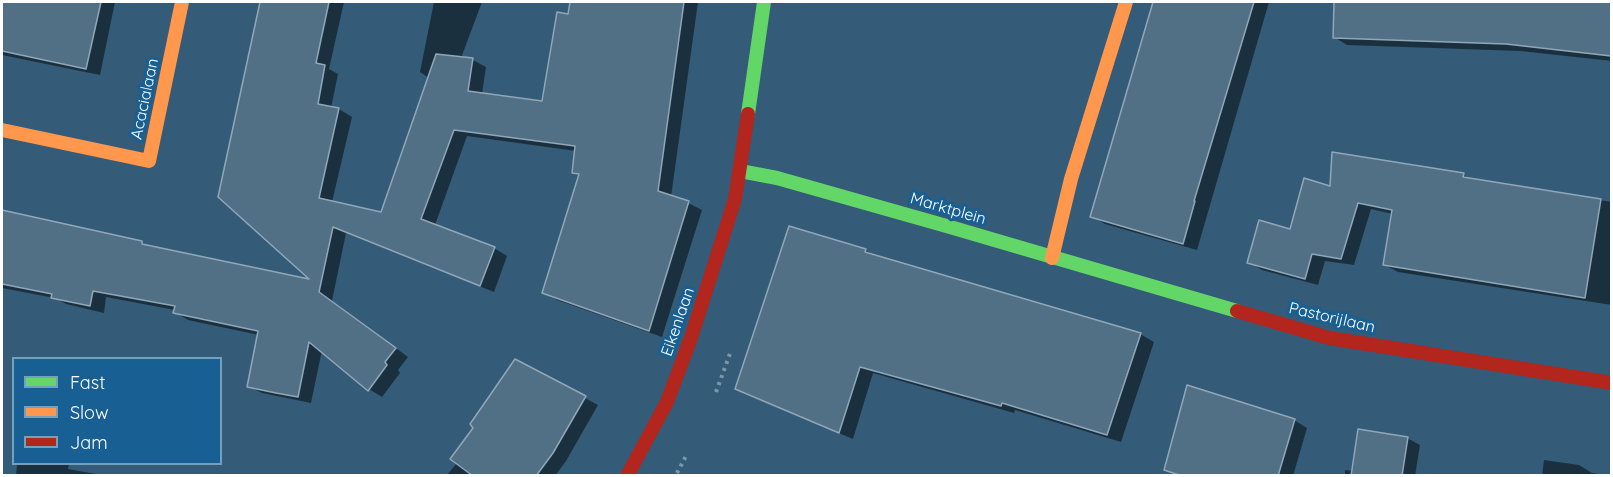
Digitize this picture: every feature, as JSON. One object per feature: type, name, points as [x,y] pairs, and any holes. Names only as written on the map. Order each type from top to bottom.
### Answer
[{"type":"street","name":"Acacialaan","points":[[2,130],[149,161],[182,2]]},
{"type":"street","points":[[740,171],[764,2]]},
{"type":"street","points":[[1052,258],[1071,179],[1126,2]]},
{"type":"street","name":"Marktplein","points":[[740,171],[798,184],[1052,258]]},
{"type":"street","name":"Eikenlaan","points":[[627,476],[667,402],[691,338],[728,224],[740,171]]},
{"type":"street","name":"Pastorijlaan","points":[[1052,258],[1329,338],[1611,383]]},
{"type":"building","points":[[2,2],[101,2],[86,69],[2,51]]},
{"type":"building","points":[[260,2],[329,2],[316,63],[325,65],[318,104],[339,108],[319,198],[381,212],[436,54],[473,58],[468,91],[542,101],[557,12],[568,14],[570,2],[684,2],[658,191],[689,201],[649,331],[542,293],[579,174],[572,173],[575,146],[454,130],[421,219],[495,247],[480,286],[333,227],[319,292],[396,348],[368,391],[309,342],[298,397],[276,393],[247,387],[258,331],[173,313],[175,306],[93,291],[90,306],[51,298],[52,294],[2,284],[2,210],[142,241],[142,244],[309,279],[218,197]]},
{"type":"building","points":[[1153,2],[1254,2],[1183,244],[1090,217]]},
{"type":"building","points":[[1334,2],[1611,2],[1611,56],[1506,44],[1333,38]]},
{"type":"building","points":[[1332,152],[1464,173],[1463,177],[1601,199],[1585,298],[1383,265],[1392,210],[1358,203],[1341,259],[1312,254],[1305,279],[1247,263],[1259,220],[1290,229],[1304,178],[1330,186]]},
{"type":"building","points":[[789,226],[866,249],[865,252],[1141,333],[1107,435],[1002,403],[1001,406],[860,367],[839,433],[735,389]]},
{"type":"building","points":[[515,359],[586,396],[553,453],[536,476],[473,476],[450,459],[473,428],[470,424]]},
{"type":"building","points":[[1187,385],[1295,419],[1278,476],[1182,476],[1164,470]]},
{"type":"building","points":[[1358,429],[1408,437],[1402,476],[1351,476]]},
{"type":"traffic: fast","points":[[748,114],[764,2]]},
{"type":"traffic: fast","points":[[740,171],[777,178],[1237,311]]},
{"type":"traffic: slow","points":[[2,130],[149,161],[182,2]]},
{"type":"traffic: slow","points":[[1052,258],[1071,179],[1126,2]]},
{"type":"traffic: jam","points":[[627,476],[667,402],[691,338],[735,199],[748,114]]},
{"type":"traffic: jam","points":[[1237,311],[1329,338],[1612,383]]}]
